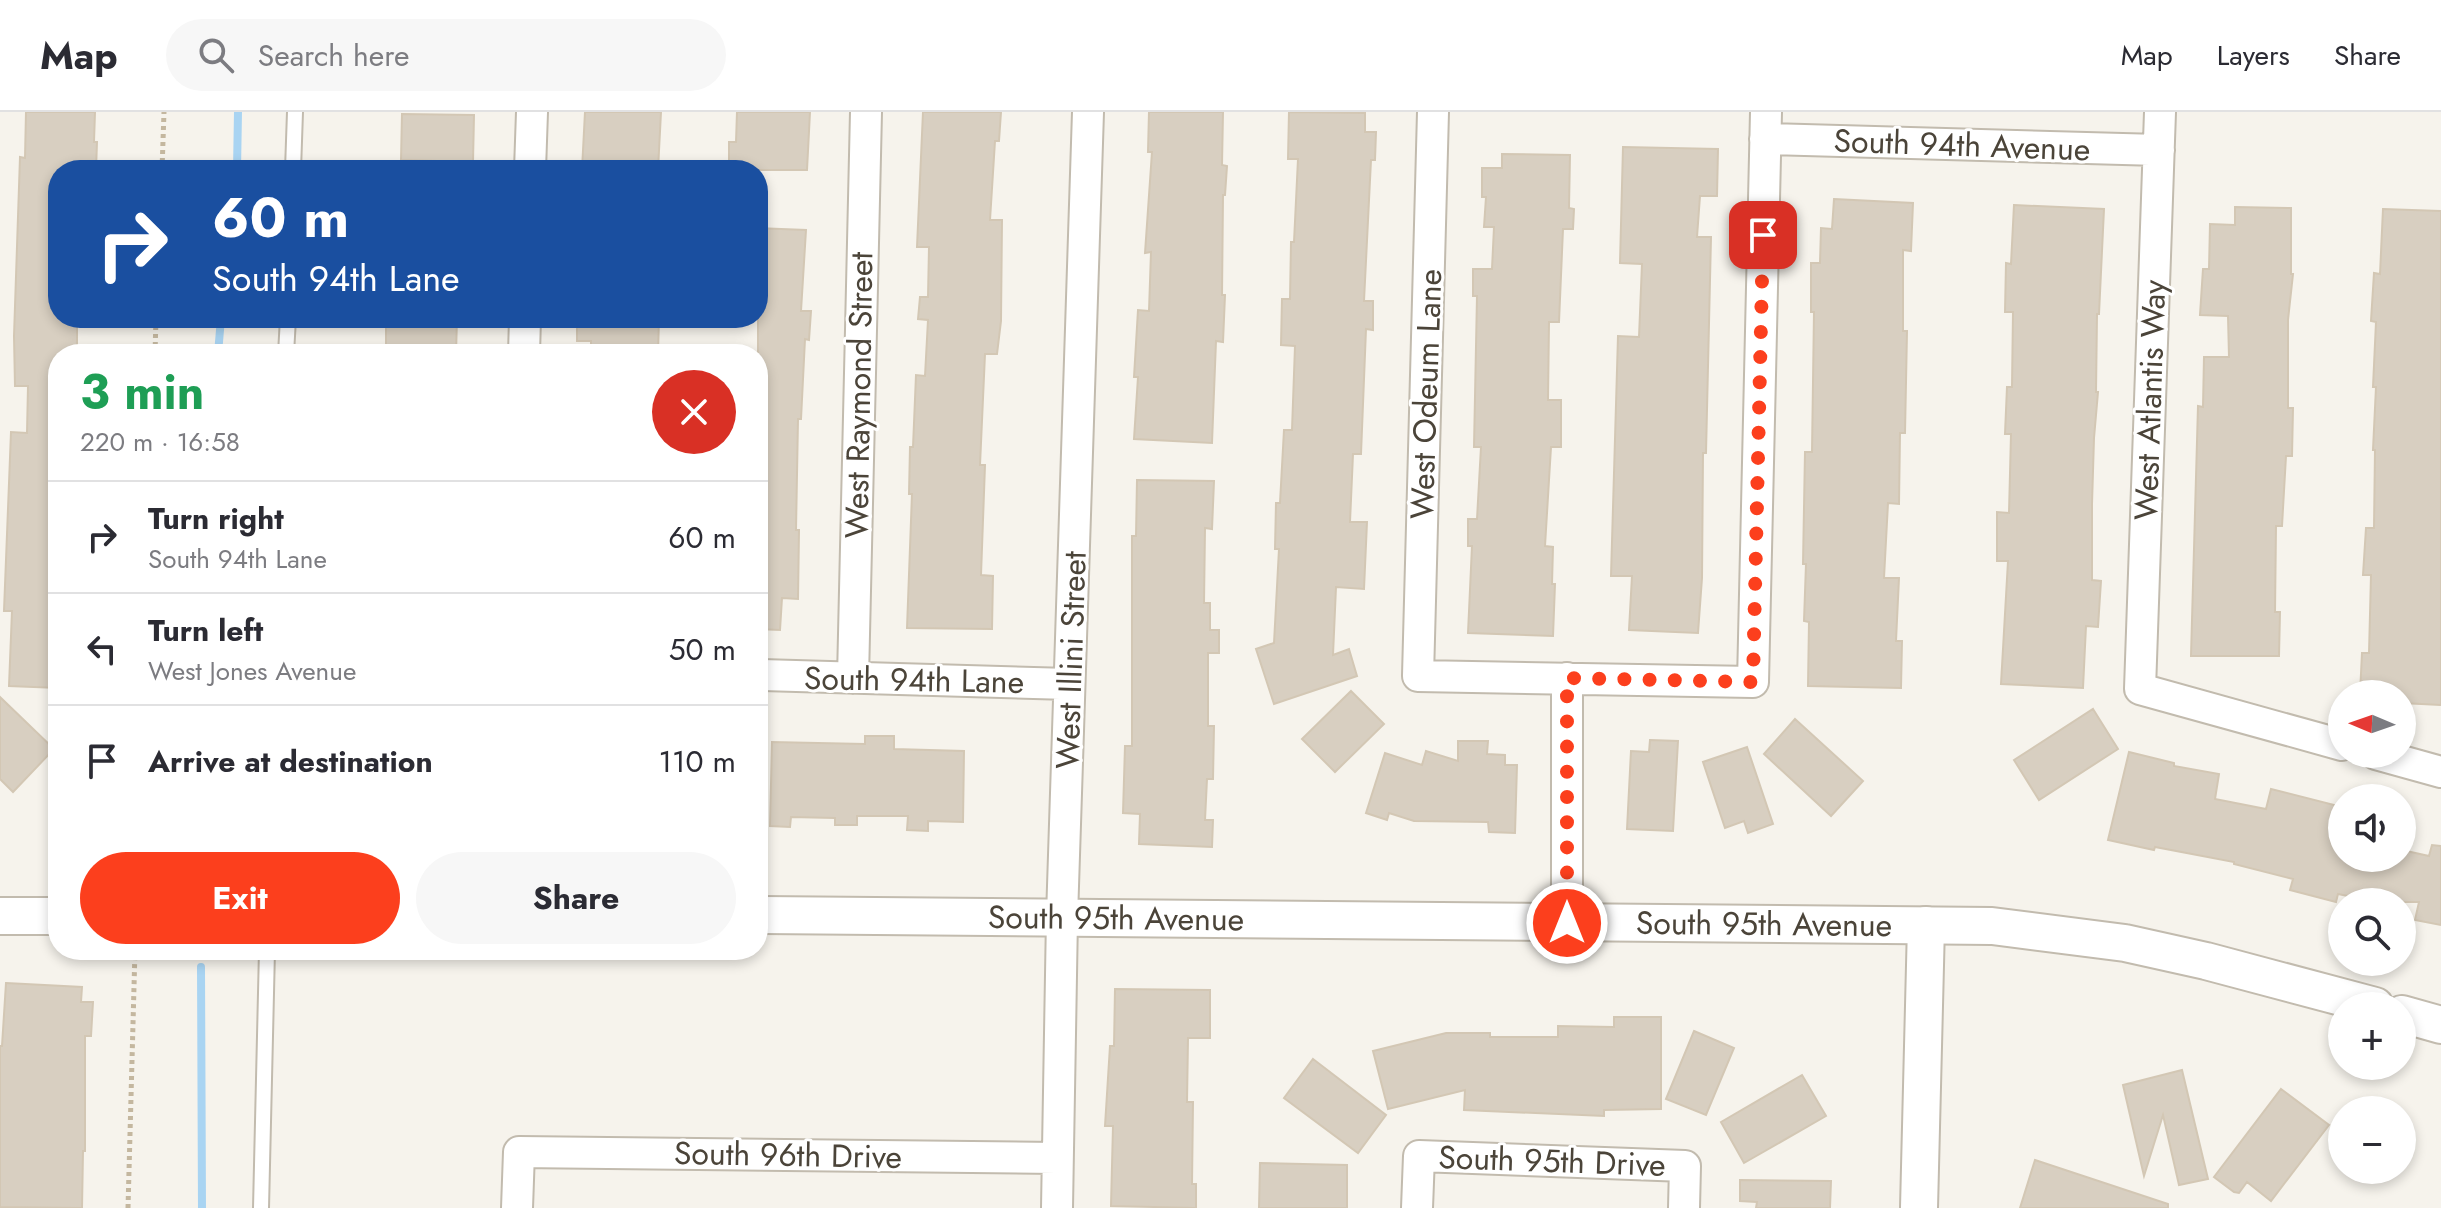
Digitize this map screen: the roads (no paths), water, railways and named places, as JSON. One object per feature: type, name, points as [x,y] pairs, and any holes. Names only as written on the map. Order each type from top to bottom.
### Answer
[{"type":"street","points":[[530,160],[532,112]]},
{"type":"street","name":"West Raymond Street","points":[[853,678],[866,112]]},
{"type":"street","name":"West Illini Street","points":[[1057,1208],[1062,917],[1088,112]]},
{"type":"street","name":"West Odeum Lane","points":[[1433,112],[1418,676],[1567,678]]},
{"type":"street","name":"West Atlantis Way","points":[[2160,112],[2140,689],[2328,741]]},
{"type":"street","points":[[1567,923],[1567,678],[1753,682],[1765,126]]},
{"type":"street","name":"South 94th Avenue","points":[[1765,126],[2159,150]]},
{"type":"street","name":"South 94th Lane","points":[[768,675],[1069,684]]},
{"type":"street","points":[[2416,765],[2441,772]]},
{"type":"street","name":"South 95th Avenue","points":[[768,915],[1992,926],[2125,943],[2328,993]]},
{"type":"street","points":[[0,916],[48,916]]},
{"type":"street","points":[[1919,1208],[1926,925]]},
{"type":"street","points":[[2416,1018],[2441,1025]]},
{"type":"street","name":"South 96th Drive","points":[[517,1208],[519,1152],[1056,1158]]},
{"type":"street","name":"South 95th Drive","points":[[1417,1208],[1419,1156],[1685,1166],[1684,1208]]},
{"type":"lane","points":[[293,160],[295,112]]},
{"type":"lane","points":[[261,1208],[267,960]]},
{"type":"waterway","points":[[237,160],[238,112]]},
{"type":"waterway","points":[[219,344],[220,328]]},
{"type":"waterway","points":[[201,967],[202,1208]]}]
